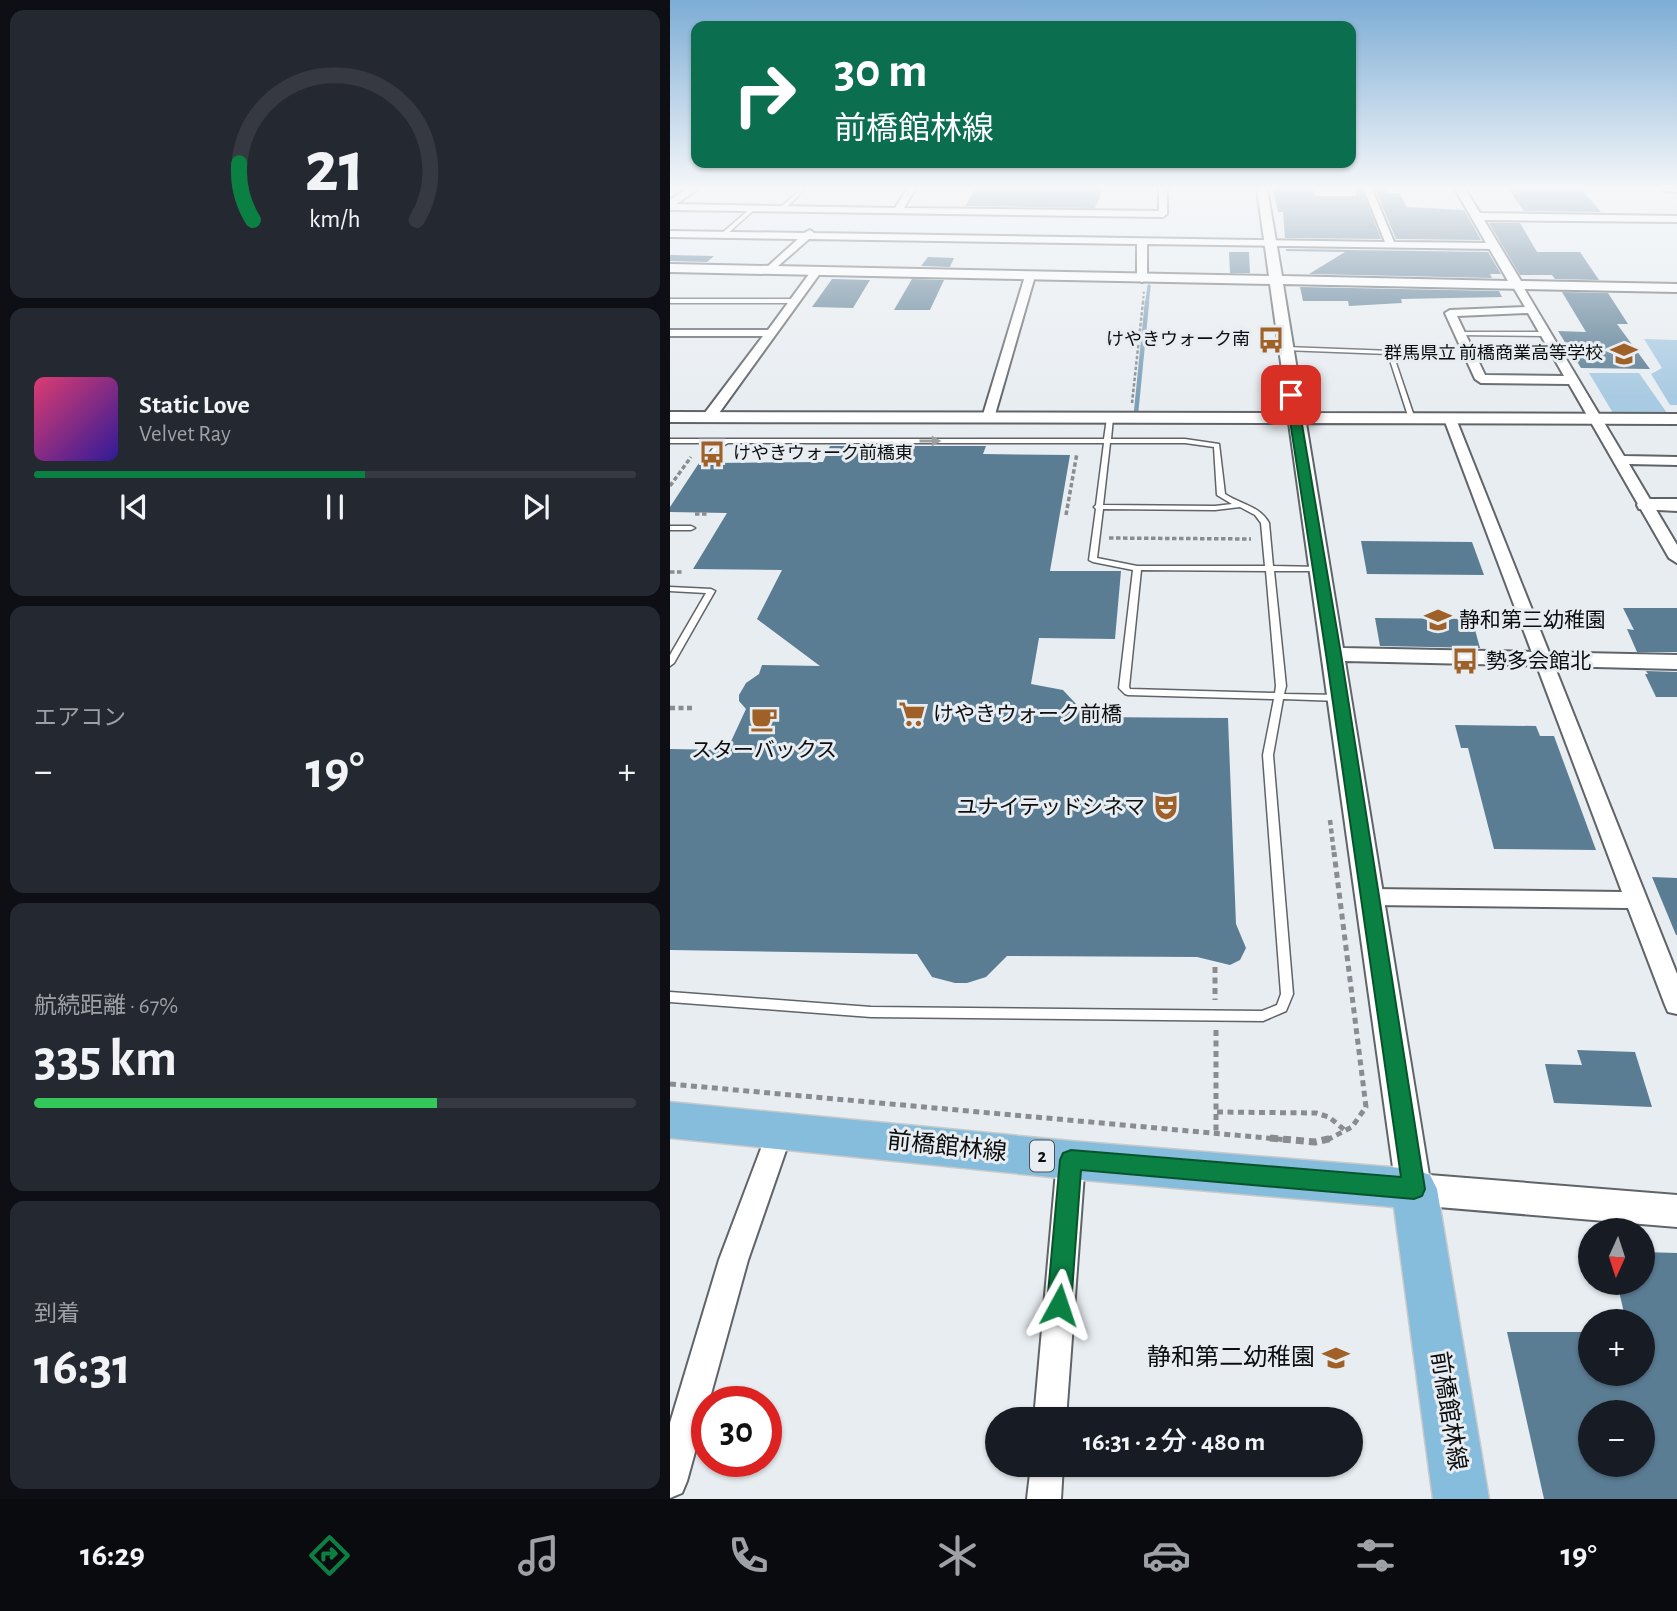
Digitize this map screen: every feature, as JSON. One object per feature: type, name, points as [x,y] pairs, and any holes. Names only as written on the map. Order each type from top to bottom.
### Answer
[{"type":"main road","name":"前橋館林線","points":[[670,1120],[1071,1160],[1414,1189],[1461,1499]]},
{"type":"street","points":[[770,270],[782,259]]},
{"type":"street","points":[[1142,259],[1143,282]]},
{"type":"street","points":[[1273,259],[1294,418],[1334,654],[1414,1189],[1677,1211]]},
{"type":"street","points":[[1502,259],[1677,558]]},
{"type":"street","points":[[670,268],[1030,276],[1143,282],[1275,281],[1677,289]]},
{"type":"street","points":[[708,417],[816,271]]},
{"type":"street","points":[[988,418],[1030,276]]},
{"type":"street","points":[[1530,310],[1452,312],[1481,379],[1573,380]]},
{"type":"street","points":[[670,333],[769,333]]},
{"type":"street","points":[[670,417],[1677,419]]},
{"type":"street","points":[[1450,419],[1677,1004]]},
{"type":"street","points":[[1619,460],[1677,461]]},
{"type":"street","points":[[1645,505],[1677,505]]},
{"type":"street","points":[[1334,654],[1677,662]]},
{"type":"street","points":[[1370,898],[1636,900]]},
{"type":"street","points":[[670,1480],[728,1275],[759,1181],[780,1130]]},
{"type":"street","points":[[1051,1407],[1071,1160]]},
{"type":"street","points":[[1044,1499],[1046,1477]]},
{"type":"lane","points":[[670,301],[794,301]]},
{"type":"lane","points":[[1459,333],[1546,334]]},
{"type":"lane","points":[[1286,349],[1390,352],[1412,419]]},
{"type":"lane","points":[[1110,418],[1093,560],[1137,568],[1320,569]]},
{"type":"lane","points":[[705,463],[716,448],[726,441]]},
{"type":"lane","points":[[670,443],[1214,443],[1219,450],[1221,495],[1264,519],[1267,539],[1279,696],[1268,755],[1287,994],[1285,1003],[1277,1012],[1263,1016],[862,1012],[672,1000]]},
{"type":"lane","points":[[1098,507],[1215,508],[1240,505]]},
{"type":"lane","points":[[670,528],[691,528]]},
{"type":"lane","points":[[1137,568],[1124,688],[1128,692],[1340,698]]},
{"type":"lane","points":[[670,589],[711,590],[670,663]]},
{"type":"path","points":[[1131,415],[1143,282]]},
{"type":"path","points":[[1066,515],[1075,442]]},
{"type":"path","points":[[1094,538],[1267,539]]},
{"type":"path","points":[[670,572],[682,572]]},
{"type":"path","points":[[670,708],[693,708]]},
{"type":"path","points":[[670,1084],[1216,1134],[1315,1142],[1332,1140],[1360,1121],[1366,1107],[1328,807]]},
{"type":"path","points":[[1215,967],[1215,1006]]},
{"type":"path","points":[[1216,1020],[1216,1134]]},
{"type":"path","points":[[1217,1112],[1316,1113],[1329,1117],[1347,1132]]},
{"type":"shaded area","points":[[1644,339],[1677,340],[1677,405],[1670,405],[1651,374],[1662,368]]},
{"type":"shaded area","points":[[1589,373],[1639,373],[1667,413],[1613,413]]},
{"type":"building","points":[[670,259],[711,259],[707,262]]},
{"type":"building","points":[[926,259],[954,259],[950,267],[921,266]]},
{"type":"building","points":[[1229,259],[1249,259],[1250,273],[1230,273]]},
{"type":"building","points":[[1334,259],[1492,259],[1501,274],[1490,274],[1492,278],[1309,274]]},
{"type":"building","points":[[1510,259],[1585,259],[1599,280],[1555,279],[1552,275],[1520,275]]},
{"type":"building","points":[[832,279],[870,280],[853,308],[812,307]]},
{"type":"building","points":[[912,279],[944,280],[930,310],[894,310]]},
{"type":"building","points":[[1300,287],[1499,291],[1502,297],[1401,299],[1402,303],[1349,306],[1348,301],[1303,301]]},
{"type":"building","points":[[1562,292],[1608,293],[1628,324],[1617,324],[1650,369],[1581,368],[1558,331],[1586,332]]},
{"type":"building","name":"けやきウォーク前橋","points":[[830,446],[986,446],[983,454],[1070,455],[1050,571],[1121,571],[1115,639],[1039,638],[1031,684],[1063,690],[1077,705],[1083,717],[1228,718],[1236,924],[1246,948],[1240,960],[1230,965],[1197,957],[1007,956],[986,977],[967,983],[955,983],[932,977],[917,954],[670,950],[670,749],[727,750],[746,709],[739,701],[739,695],[746,683],[759,674],[762,665],[820,666],[757,619],[782,570],[693,569],[727,513],[670,512],[670,507],[699,463],[706,467],[711,463],[823,462]]},
{"type":"building","points":[[1361,541],[1472,542],[1484,575],[1367,574]]},
{"type":"building","points":[[1623,608],[1677,608],[1677,652],[1637,652],[1627,629],[1634,630]]},
{"type":"building","points":[[1375,618],[1472,619],[1480,648],[1380,646]]},
{"type":"building","points":[[1646,671],[1677,672],[1677,697],[1656,697]]},
{"type":"building","points":[[1455,725],[1536,726],[1540,736],[1554,736],[1596,850],[1494,849],[1468,748],[1461,748]]},
{"type":"building","points":[[1652,877],[1677,878],[1677,935],[1676,935]]},
{"type":"building","points":[[1577,1050],[1635,1052],[1652,1107],[1554,1103],[1545,1064],[1582,1065]]},
{"type":"building","points":[[1655,1252],[1677,1253],[1677,1499],[1544,1499],[1507,1332],[1578,1332],[1578,1386],[1655,1386],[1655,1309],[1623,1309],[1620,1295],[1655,1295]]},
{"type":"waterway","points":[[1147,303],[1149,286]]},
{"type":"waterway","points":[[1136,413],[1147,302]]},
{"type":"place","name":"けやきウォーク南","points":[[1271,340]]},
{"type":"place","name":"群馬県立 前橋商業高等学校","points":[[1624,354]]},
{"type":"place","name":"けやきウォーク前橋東","points":[[712,454]]},
{"type":"place","name":"静和第三幼稚園","points":[[1438,620]]},
{"type":"place","name":"勢多会館北","points":[[1465,661]]},
{"type":"place","name":"けやきウォーク前橋","points":[[912,714]]},
{"type":"place","name":"スターバックス","points":[[764,719]]},
{"type":"place","name":"ユナイテッドシネマ","points":[[1166,807]]},
{"type":"place","name":"静和第二幼稚園","points":[[1336,1358]]},
{"type":"route","points":[[1059,1305],[1071,1160],[1414,1189],[1334,654],[1291,395]]}]
